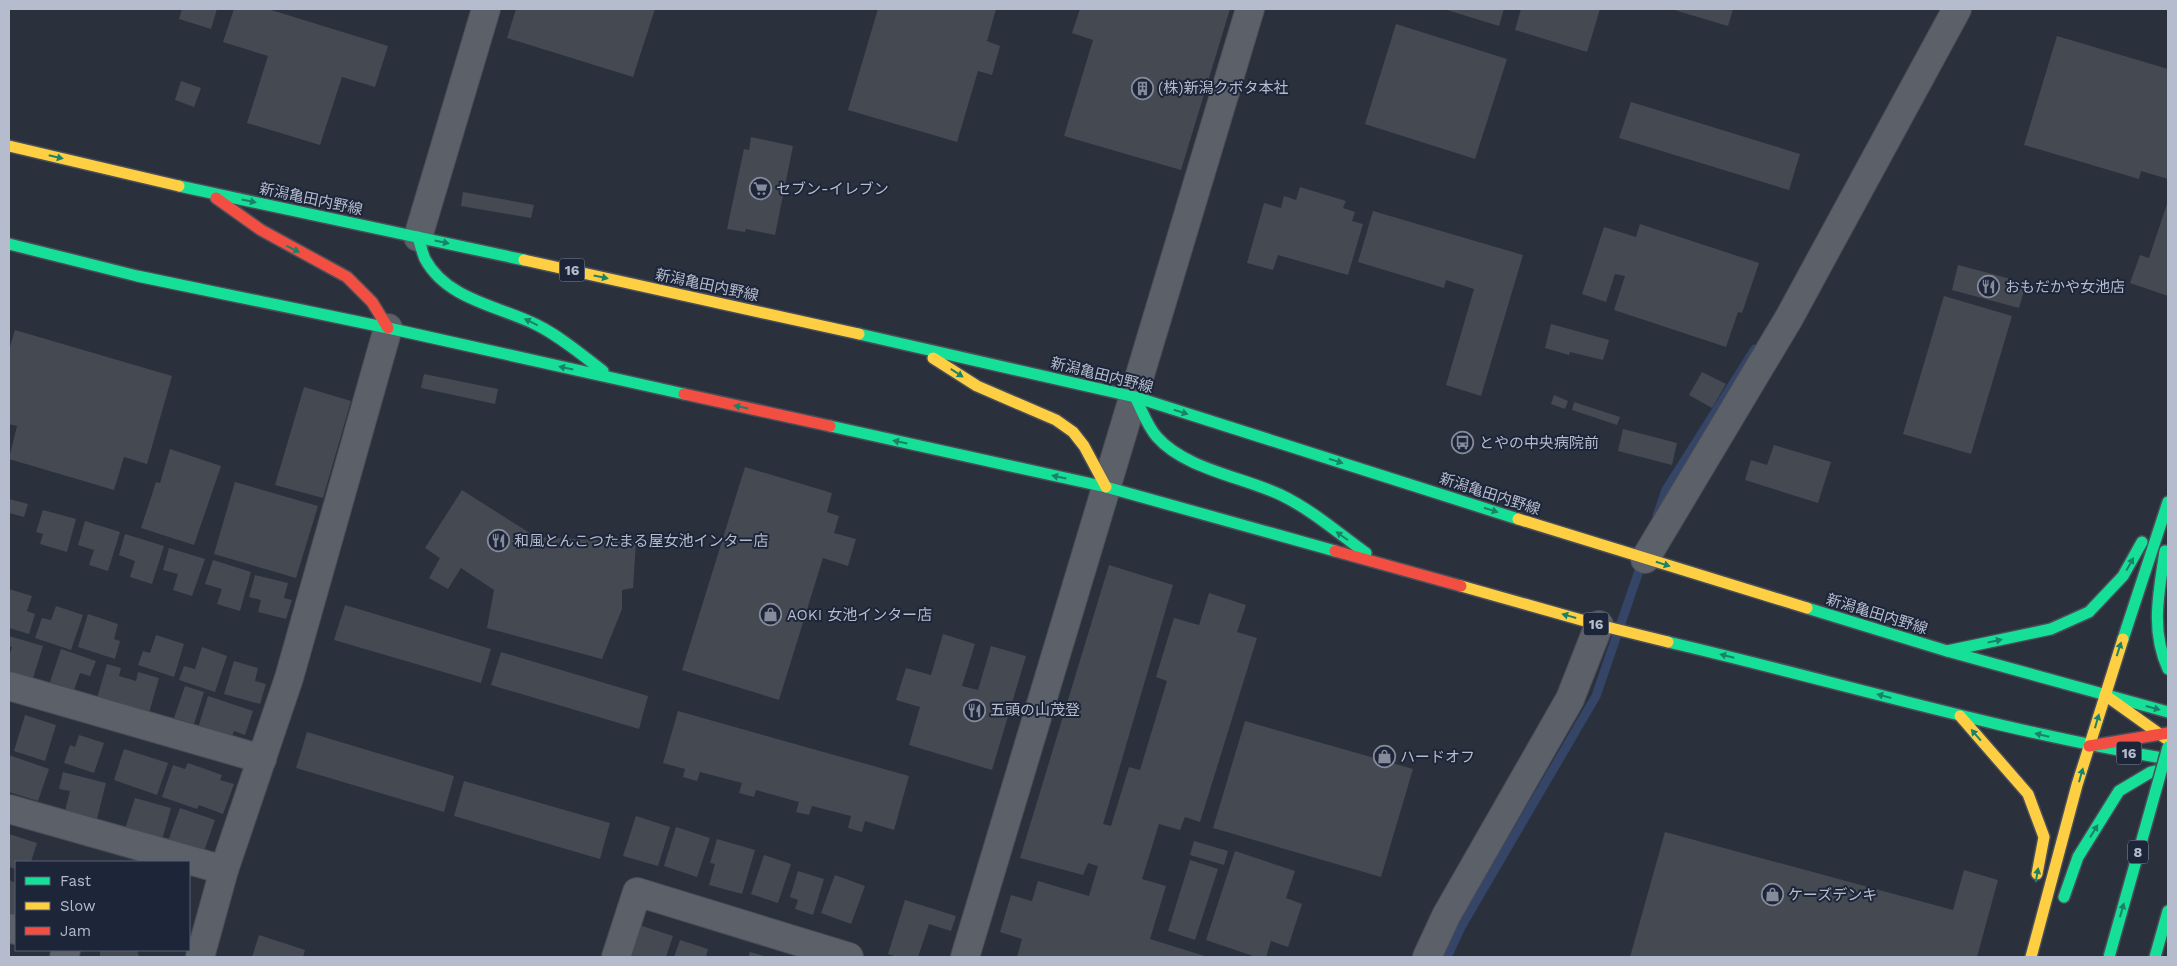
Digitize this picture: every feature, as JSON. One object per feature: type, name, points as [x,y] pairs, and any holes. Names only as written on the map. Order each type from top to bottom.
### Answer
[{"type":"main road","name":"新潟亀田内野線","points":[[9,146],[209,193],[418,236],[916,346],[1135,397],[1645,559],[1947,651],[2168,712]]},
{"type":"main road","points":[[209,193],[261,230],[348,278],[372,302],[388,328]]},
{"type":"main road","points":[[418,236],[420,250],[436,276],[463,295],[540,326],[615,378]]},
{"type":"main road","name":"16","points":[[9,244],[137,276],[388,328],[1106,487],[1598,625],[1766,665],[1960,716],[2090,746],[2168,759]]},
{"type":"main road","points":[[916,346],[977,386],[1056,420],[1072,432],[1084,446],[1106,487]]},
{"type":"main road","points":[[1135,397],[1157,436],[1168,447],[1184,457],[1271,490],[1296,503],[1382,564]]},
{"type":"main road","points":[[1947,651],[2051,628],[2089,612],[2123,576],[2168,494]]},
{"type":"main road","points":[[2031,957],[2105,695],[2168,502]]},
{"type":"main road","points":[[2168,529],[2155,624],[2162,658],[2168,669]]},
{"type":"main road","points":[[2105,695],[2167,736]]},
{"type":"main road","points":[[1960,716],[2028,794],[2044,837],[2036,883]]},
{"type":"main road","points":[[2090,746],[2167,736]]},
{"type":"main road","name":"8","points":[[2109,957],[2168,747]]},
{"type":"main road","points":[[2059,912],[2078,856],[2119,791],[2151,772],[2168,768]]},
{"type":"main road","points":[[2023,957],[2031,911]]},
{"type":"main road","points":[[2155,957],[2168,911]]},
{"type":"street","points":[[418,236],[486,9]]},
{"type":"street","points":[[964,957],[1135,397],[1250,9]]},
{"type":"street","points":[[1645,559],[1789,318],[1957,9]]},
{"type":"street","points":[[200,957],[224,870],[289,678],[388,328]]},
{"type":"street","points":[[1427,957],[1446,916],[1570,699],[1598,625]]},
{"type":"street","points":[[9,686],[262,759]]},
{"type":"street","points":[[9,809],[224,870]]},
{"type":"street","points":[[616,957],[637,892],[849,957]]},
{"type":"building","points":[[182,9],[217,9],[211,29],[179,19]]},
{"type":"building","points":[[234,9],[268,9],[388,46],[375,87],[342,77],[320,145],[247,123],[268,56],[223,42]]},
{"type":"building","points":[[516,9],[655,9],[633,77],[507,38]]},
{"type":"building","points":[[878,9],[996,9],[987,41],[1000,46],[992,75],[978,71],[957,142],[848,110]]},
{"type":"building","name":"(株)新潟クボタ本社","points":[[1080,9],[1230,9],[1181,170],[1064,136],[1093,40],[1072,33]]},
{"type":"building","points":[[1444,9],[1504,9],[1499,26]]},
{"type":"building","points":[[1521,9],[1600,9],[1587,52],[1515,30]]},
{"type":"building","points":[[1671,9],[1733,9],[1728,26]]},
{"type":"building","points":[[1396,24],[1507,59],[1475,159],[1365,124]]},
{"type":"building","points":[[2057,36],[2168,69],[2168,179],[2141,171],[2139,179],[2024,145]]},
{"type":"building","points":[[181,81],[201,88],[194,107],[175,100]]},
{"type":"building","points":[[1631,102],[1800,154],[1789,190],[1619,138]]},
{"type":"building","name":"セブン-イレブン","points":[[751,137],[793,146],[775,235],[746,229],[745,232],[727,229],[744,149],[749,150]]},
{"type":"building","points":[[1300,187],[1346,201],[1343,208],[1355,212],[1352,221],[1363,224],[1348,275],[1278,255],[1273,270],[1247,263],[1264,203],[1281,208],[1284,196],[1296,200]]},
{"type":"building","points":[[463,192],[534,205],[531,218],[461,206]]},
{"type":"building","points":[[2168,201],[2168,296],[2130,283],[2140,255],[2149,258]]},
{"type":"building","points":[[1373,211],[1523,255],[1481,396],[1446,385],[1474,289],[1446,280],[1444,288],[1358,262]]},
{"type":"building","points":[[1640,224],[1759,263],[1742,313],[1738,312],[1726,347],[1614,310],[1625,276],[1615,274],[1606,302],[1582,294],[1604,227],[1636,237]]},
{"type":"building","name":"おもだかや女池店","points":[[1958,265],[2026,283],[2019,308],[1952,290]]},
{"type":"building","points":[[1944,296],[2012,316],[1971,454],[1903,434]]},
{"type":"building","points":[[1551,324],[1609,340],[1603,360],[1570,352],[1569,355],[1545,348]]},
{"type":"building","points":[[15,330],[172,376],[147,464],[124,457],[114,490],[9,459],[17,426],[9,424],[9,350]]},
{"type":"building","points":[[1702,372],[1726,384],[1712,408],[1689,395]]},
{"type":"building","points":[[424,374],[498,389],[495,404],[421,388]]},
{"type":"building","points":[[304,387],[351,401],[323,498],[275,485]]},
{"type":"building","points":[[1554,395],[1568,401],[1565,409],[1551,404]]},
{"type":"building","points":[[1574,402],[1620,417],[1617,425],[1572,410]]},
{"type":"building","points":[[1623,429],[1677,443],[1672,465],[1618,451]]},
{"type":"building","points":[[1774,445],[1831,462],[1818,503],[1745,480],[1751,460],[1767,465]]},
{"type":"building","points":[[170,449],[221,466],[194,545],[141,528],[156,482],[160,483]]},
{"type":"building","points":[[745,467],[832,493],[827,512],[839,516],[834,533],[856,539],[848,566],[823,558],[779,700],[682,670]]},
{"type":"building","points":[[235,482],[318,506],[296,578],[214,554]]},
{"type":"building","points":[[462,490],[536,537],[636,542],[633,588],[622,590],[622,609],[602,659],[487,628],[494,590],[461,568],[448,589],[429,578],[440,558],[425,548]]},
{"type":"building","points":[[9,499],[28,504],[24,517],[9,513]]},
{"type":"building","points":[[43,510],[76,519],[67,552],[40,544],[43,534],[36,532]]},
{"type":"building","points":[[85,521],[120,532],[108,571],[89,565],[94,550],[78,545]]},
{"type":"building","points":[[125,534],[164,546],[152,584],[130,577],[135,561],[119,555]]},
{"type":"building","points":[[169,548],[205,559],[192,596],[173,590],[178,574],[163,570]]},
{"type":"building","points":[[213,560],[251,572],[240,611],[217,604],[222,589],[205,584]]},
{"type":"building","points":[[1109,565],[1173,585],[1103,824],[1111,826],[1129,767],[1140,770],[1167,681],[1156,677],[1174,618],[1199,625],[1209,593],[1246,605],[1237,632],[1257,638],[1200,822],[1185,817],[1180,830],[1159,824],[1142,879],[1166,886],[1150,939],[1208,957],[1017,957],[1022,939],[1000,932],[1011,895],[1032,901],[1038,881],[1089,896],[1098,866],[1088,863],[1083,875],[1020,858]]},
{"type":"building","points":[[255,575],[288,583],[284,598],[292,600],[286,619],[258,612],[261,600],[249,597]]},
{"type":"building","points":[[9,589],[32,596],[27,611],[35,614],[29,634],[9,628]]},
{"type":"building","points":[[345,605],[491,649],[481,683],[334,640]]},
{"type":"building","points":[[56,606],[83,615],[71,650],[35,638],[42,618],[51,620]]},
{"type":"building","points":[[88,614],[118,624],[114,639],[120,641],[115,659],[78,647]]},
{"type":"building","points":[[943,634],[975,644],[962,686],[978,690],[991,646],[1026,656],[992,770],[909,745],[920,707],[896,700],[906,668],[931,675]]},
{"type":"building","points":[[156,635],[184,644],[174,677],[138,665],[143,651],[150,653]]},
{"type":"building","points":[[9,636],[43,646],[33,678],[9,671],[9,656],[12,647],[9,646]]},
{"type":"building","points":[[202,647],[227,656],[215,692],[179,680],[184,666],[195,669]]},
{"type":"building","points":[[61,649],[96,661],[90,676],[80,673],[74,690],[50,682]]},
{"type":"building","points":[[501,652],[648,696],[639,729],[491,685]]},
{"type":"building","points":[[234,661],[258,668],[255,681],[266,684],[260,704],[224,694]]},
{"type":"building","points":[[107,664],[121,668],[119,676],[136,681],[138,672],[159,678],[149,713],[97,698]]},
{"type":"building","points":[[185,686],[204,692],[194,724],[174,718]]},
{"type":"building","points":[[208,696],[253,711],[245,735],[234,731],[231,740],[198,728]]},
{"type":"building","points":[[678,711],[909,776],[894,830],[865,821],[862,832],[848,828],[851,816],[812,806],[809,815],[796,812],[799,802],[756,790],[754,797],[739,793],[742,783],[700,772],[697,781],[683,777],[685,769],[663,763]]},
{"type":"building","points":[[25,715],[56,725],[45,761],[14,751]]},
{"type":"building","points":[[1245,721],[1413,769],[1381,877],[1213,828]]},
{"type":"building","points":[[307,732],[454,776],[444,812],[296,768]]},
{"type":"building","points":[[79,735],[104,743],[94,773],[64,763],[70,745],[75,747]]},
{"type":"building","points":[[124,749],[168,763],[157,795],[114,780]]},
{"type":"building","points":[[9,755],[49,769],[38,801],[9,792]]},
{"type":"building","points":[[188,763],[222,775],[220,780],[234,784],[223,814],[199,805],[197,809],[162,797],[173,765],[185,769]]},
{"type":"building","points":[[63,772],[106,783],[97,819],[65,811],[70,791],[59,789]]},
{"type":"building","points":[[464,781],[610,823],[600,859],[454,816]]},
{"type":"building","points":[[135,798],[171,808],[162,840],[125,829]]},
{"type":"building","points":[[180,808],[215,820],[203,854],[168,841]]},
{"type":"building","points":[[636,816],[670,827],[658,866],[623,856]]},
{"type":"building","points":[[676,827],[710,838],[697,877],[664,866]]},
{"type":"building","name":"ケーズデンキ","points":[[1665,832],[1953,910],[1964,870],[1998,880],[1977,957],[1630,957]]},
{"type":"building","points":[[9,834],[37,843],[31,861],[15,861],[15,869],[9,867]]},
{"type":"building","points":[[717,839],[755,850],[742,894],[709,885],[715,864],[710,863]]},
{"type":"building","points":[[1194,841],[1228,851],[1224,865],[1190,855]]},
{"type":"building","points":[[1235,851],[1295,871],[1286,898],[1302,904],[1288,947],[1271,941],[1266,957],[1256,957],[1206,940]]},
{"type":"building","points":[[764,855],[791,864],[778,903],[751,894]]},
{"type":"building","points":[[1190,860],[1218,869],[1195,940],[1168,931]]},
{"type":"building","points":[[798,871],[824,879],[813,915],[795,909],[798,900],[790,897]]},
{"type":"building","points":[[835,875],[865,886],[851,924],[821,913]]},
{"type":"building","points":[[9,880],[15,883],[15,920],[9,917]]},
{"type":"building","points":[[905,900],[956,916],[951,931],[929,924],[918,957],[897,957],[888,954]]},
{"type":"building","points":[[636,924],[673,936],[666,957],[630,957]]},
{"type":"building","points":[[259,935],[305,950],[303,957],[252,957]]},
{"type":"building","points":[[680,940],[708,949],[706,957],[674,957]]},
{"type":"building","points":[[100,951],[138,951],[138,955],[142,957],[100,957]]},
{"type":"building","points":[[750,952],[767,957],[748,957]]},
{"type":"waterway","points":[[1657,516],[1666,490],[1755,349]]},
{"type":"waterway","points":[[1447,957],[1461,927],[1596,696],[1642,562]]},
{"type":"traffic: fast","points":[[179,186],[524,260]]},
{"type":"traffic: fast","points":[[418,237],[425,259],[446,284],[475,300],[537,325],[554,335],[603,371]]},
{"type":"traffic: fast","points":[[9,244],[137,276],[388,328],[684,394]]},
{"type":"traffic: fast","points":[[859,334],[1135,397],[1518,519]]},
{"type":"traffic: fast","points":[[1135,397],[1150,428],[1169,448],[1199,465],[1281,495],[1314,515],[1366,553]]},
{"type":"traffic: fast","points":[[830,426],[1106,487],[1335,551]]},
{"type":"traffic: fast","points":[[2123,639],[2168,502]]},
{"type":"traffic: fast","points":[[1947,651],[2051,629],[2089,612],[2123,576],[2142,542]]},
{"type":"traffic: fast","points":[[2165,551],[2159,596],[2158,625],[2162,654],[2168,669]]},
{"type":"traffic: fast","points":[[1807,608],[1947,651],[2168,712]]},
{"type":"traffic: fast","points":[[1668,642],[1980,720],[2105,748],[2168,759]]},
{"type":"traffic: fast","points":[[2109,957],[2168,747]]},
{"type":"traffic: fast","points":[[2064,897],[2078,857],[2119,791],[2151,772],[2168,768]]},
{"type":"traffic: fast","points":[[2155,957],[2168,911]]},
{"type":"traffic: slow","points":[[9,146],[179,186]]},
{"type":"traffic: slow","points":[[524,260],[859,334]]},
{"type":"traffic: slow","points":[[933,358],[977,386],[1056,420],[1073,432],[1084,446],[1106,487]]},
{"type":"traffic: slow","points":[[1518,519],[1807,608]]},
{"type":"traffic: slow","points":[[1461,586],[1599,625],[1668,642]]},
{"type":"traffic: slow","points":[[2031,957],[2077,785],[2123,639]]},
{"type":"traffic: slow","points":[[2105,695],[2168,740]]},
{"type":"traffic: slow","points":[[1960,716],[2028,794],[2044,837],[2037,874]]},
{"type":"traffic: jam","points":[[216,198],[261,230],[347,277],[372,302],[388,328]]},
{"type":"traffic: jam","points":[[684,394],[830,426]]},
{"type":"traffic: jam","points":[[1335,551],[1461,586]]},
{"type":"traffic: jam","points":[[2089,746],[2168,733]]},
{"type":"place","name":"(株)新潟クボタ本社","points":[[1142,88]]},
{"type":"place","name":"セブン-イレブン","points":[[760,189]]},
{"type":"place","name":"おもだかや女池店","points":[[1989,287]]},
{"type":"place","name":"とやの中央病院前","points":[[1463,443]]},
{"type":"place","name":"和風とんこつたまる屋女池インター店","points":[[498,541]]},
{"type":"place","name":"AOKI 女池インター店","points":[[771,615]]},
{"type":"place","name":"五頭の山茂登","points":[[974,710]]},
{"type":"place","name":"ハードオフ","points":[[1384,757]]},
{"type":"place","name":"ケーズデンキ","points":[[1772,895]]}]
